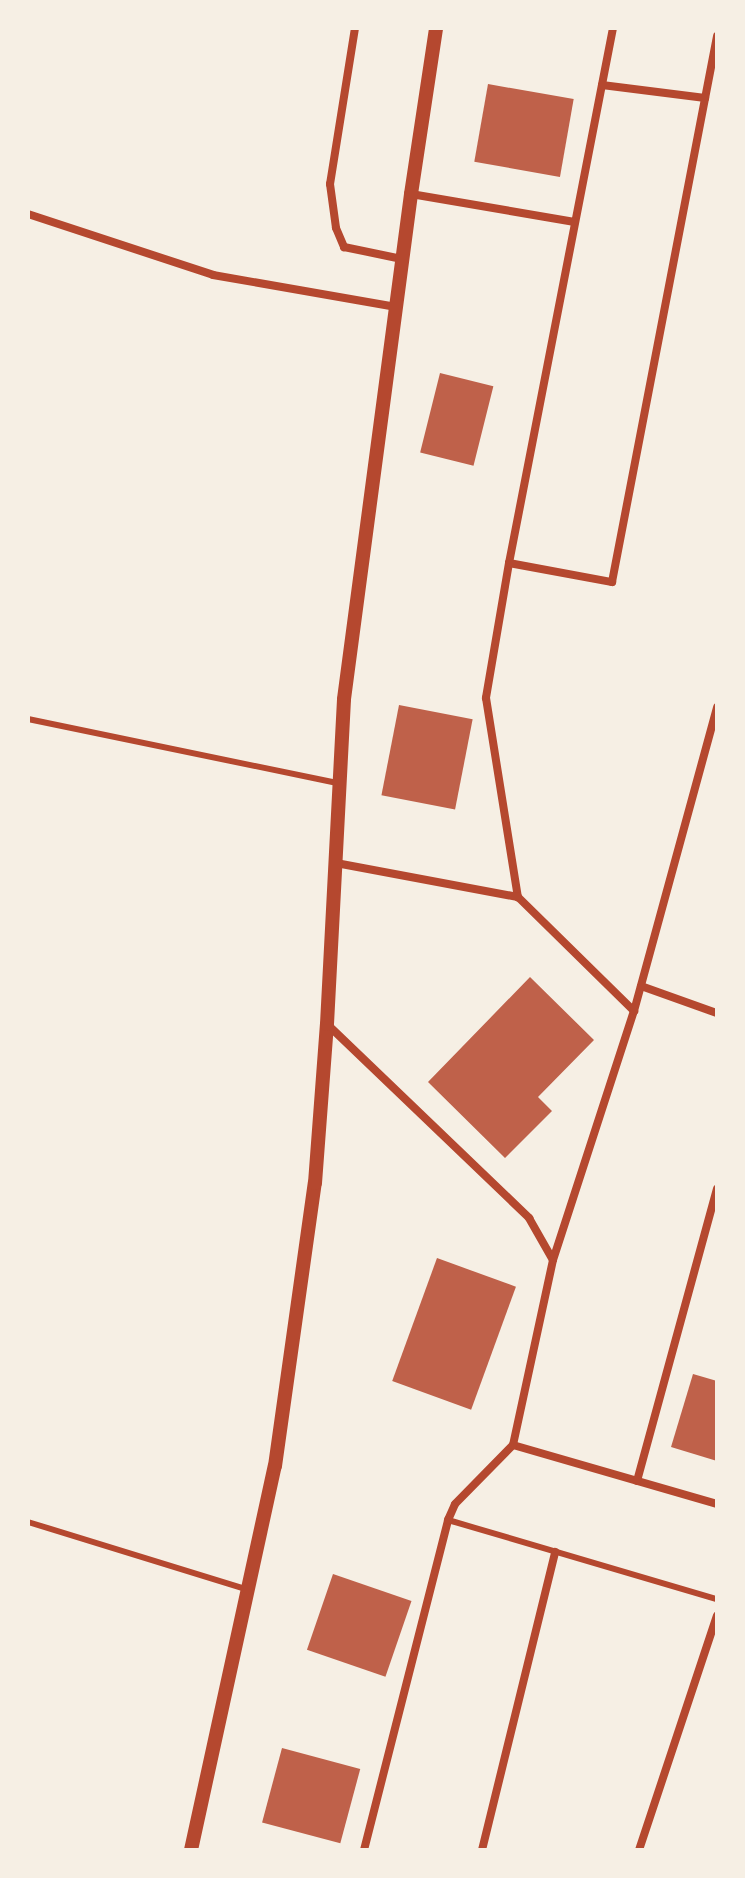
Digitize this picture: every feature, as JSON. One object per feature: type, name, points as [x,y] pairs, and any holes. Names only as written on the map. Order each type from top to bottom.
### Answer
[{"type":"street","points":[[355,28],[330,184],[336,228],[344,247],[402,259]]},
{"type":"street","points":[[191,1850],[275,1466],[315,1183],[327,1024],[344,699],[436,28]]},
{"type":"street","points":[[518,897],[486,698],[509,563],[613,28]]},
{"type":"street","points":[[509,563],[612,582],[717,36]]},
{"type":"street","points":[[602,85],[705,98]]},
{"type":"street","points":[[411,194],[575,222]]},
{"type":"street","points":[[28,214],[213,275],[396,307]]},
{"type":"street","points":[[364,1850],[448,1520],[455,1504],[513,1445],[553,1260],[634,1011],[716,712]]},
{"type":"street","points":[[336,863],[518,897],[634,1011]]},
{"type":"street","points":[[641,986],[717,1013]]},
{"type":"street","points":[[327,1024],[529,1218],[553,1260]]},
{"type":"street","points":[[637,1481],[717,1189]]},
{"type":"street","points":[[513,1445],[717,1504]]},
{"type":"street","points":[[482,1850],[555,1552]]},
{"type":"street","points":[[639,1850],[717,1616]]},
{"type":"lane","points":[[28,719],[340,783]]},
{"type":"lane","points":[[448,1520],[717,1599]]},
{"type":"lane","points":[[28,1522],[249,1590]]},
{"type":"building","points":[[488,84],[574,99],[560,177],[474,162]]},
{"type":"building","points":[[440,373],[493,386],[474,466],[420,453]]},
{"type":"building","points":[[399,705],[473,719],[455,810],[381,795]]},
{"type":"building","points":[[530,977],[594,1040],[538,1097],[552,1111],[505,1158],[428,1082]]},
{"type":"building","points":[[437,1258],[516,1287],[471,1410],[392,1381]]},
{"type":"building","points":[[693,1374],[717,1381],[717,1461],[671,1447]]},
{"type":"building","points":[[333,1574],[411,1601],[385,1677],[307,1650]]},
{"type":"building","points":[[282,1748],[360,1769],[340,1843],[262,1822]]}]
